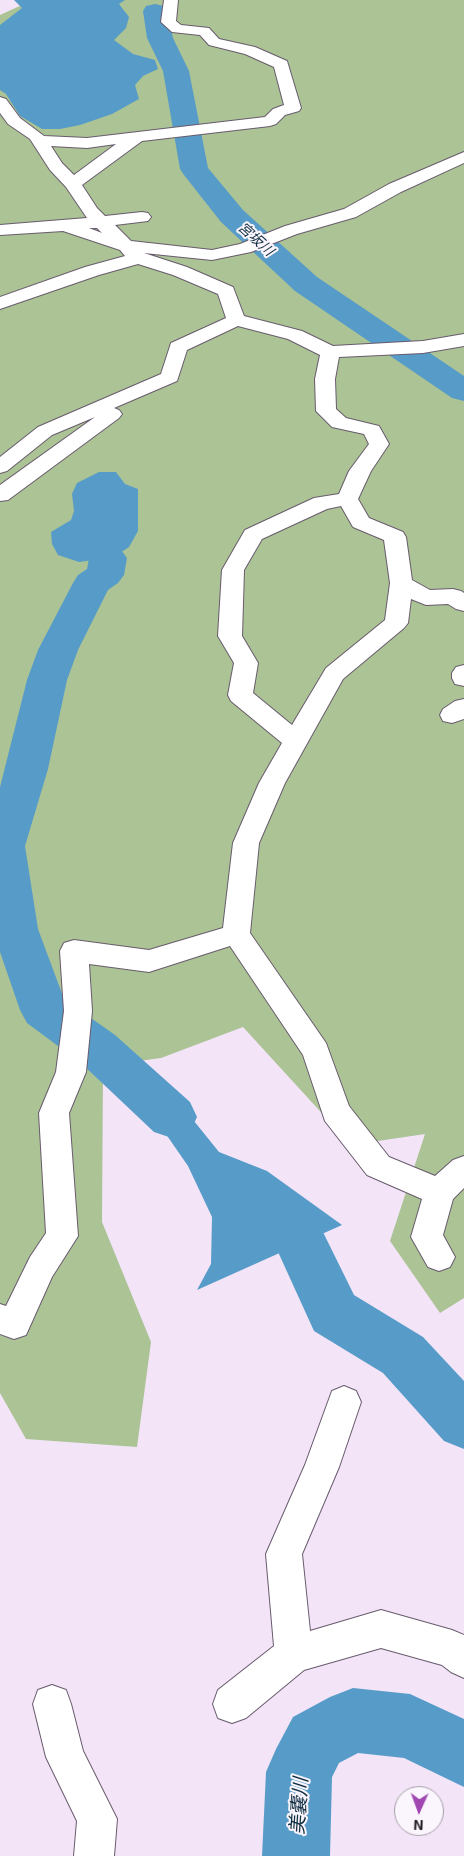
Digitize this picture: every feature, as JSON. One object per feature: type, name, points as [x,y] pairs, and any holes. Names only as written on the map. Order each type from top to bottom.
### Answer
[{"type":"street","points":[[38,138],[87,143],[270,121],[279,112],[293,108],[281,64],[250,50],[214,42],[204,31],[177,29],[168,22],[171,0]]},
{"type":"street","points":[[0,102],[14,121],[38,138],[56,166],[73,184],[90,211],[131,252]]},
{"type":"street","points":[[38,138],[68,134],[94,126]]},
{"type":"street","points":[[73,184],[137,137]]},
{"type":"street","points":[[0,303],[92,271],[131,252],[212,255],[245,248],[291,230],[350,213],[395,188],[464,157]]},
{"type":"street","points":[[0,230],[64,226],[142,217]]},
{"type":"street","points":[[64,226],[226,291],[236,320]]},
{"type":"street","points":[[0,495],[112,414],[148,398],[170,377],[178,347],[236,320],[295,335],[330,352],[423,347],[464,340]]},
{"type":"street","points":[[330,352],[325,379],[326,411],[339,424],[372,430],[379,444],[360,471],[347,499]]},
{"type":"street","points":[[0,467],[45,432],[170,377]]},
{"type":"street","points":[[347,499],[361,522],[395,537],[401,583],[396,623],[334,674],[272,783],[246,843],[236,934],[316,1050],[336,1112],[378,1166],[440,1192]]},
{"type":"street","points":[[295,741],[240,695],[246,664],[230,636],[233,570],[253,535],[322,503],[347,499]]},
{"type":"street","points":[[401,583],[426,598],[453,596],[464,604]]},
{"type":"street","points":[[464,673],[464,678]]},
{"type":"street","points":[[0,1319],[14,1324],[41,1267],[62,1236],[54,1113],[71,1072],[78,1011],[74,951],[149,961],[236,934]]},
{"type":"street","points":[[439,1258],[427,1236],[440,1192],[464,1169]]},
{"type":"street","points":[[294,1654],[284,1554],[322,1467],[344,1402]]},
{"type":"street","points":[[232,1704],[294,1654],[381,1629],[452,1649],[464,1659]]},
{"type":"street","points":[[52,1704],[65,1757],[97,1819],[94,1856]]},
{"type":"green space","points":[[19,0],[464,0],[464,1298],[440,1313],[390,1241],[425,1134],[351,1145],[243,1027],[161,1058],[103,1066],[102,1222],[151,1342],[137,1447],[26,1439],[0,1393],[0,15],[24,4]]},
{"type":"water","points":[[14,0],[125,0],[119,4],[129,17],[126,28],[114,40],[133,54],[155,60],[158,69],[143,76],[135,85],[139,99],[112,114],[80,125],[60,129],[42,129],[20,116],[6,94],[0,90],[0,25],[22,8]]},
{"type":"water","points":[[99,472],[116,472],[125,484],[138,489],[138,531],[129,547],[114,557],[79,562],[58,555],[52,544],[51,532],[71,520],[74,511],[72,494],[77,483]]},
{"type":"water","points":[[172,1117],[194,1121],[219,1152],[267,1171],[342,1225],[197,1290],[211,1264],[212,1217],[188,1166],[161,1127]]},
{"type":"waterway","name":"宮坂川","points":[[155,11],[160,38],[176,71],[194,169],[232,216],[306,284],[464,391]]},
{"type":"waterway","points":[[108,558],[105,575],[92,583],[58,650],[47,680],[27,769],[3,846],[15,929],[44,1010],[98,1049],[172,1117]]},
{"type":"waterway","points":[[301,1243],[334,1313],[403,1355],[464,1422]]},
{"type":"waterway","name":"美嚢川","points":[[296,1856],[299,1772],[316,1740],[353,1720],[410,1726],[464,1754]]}]
